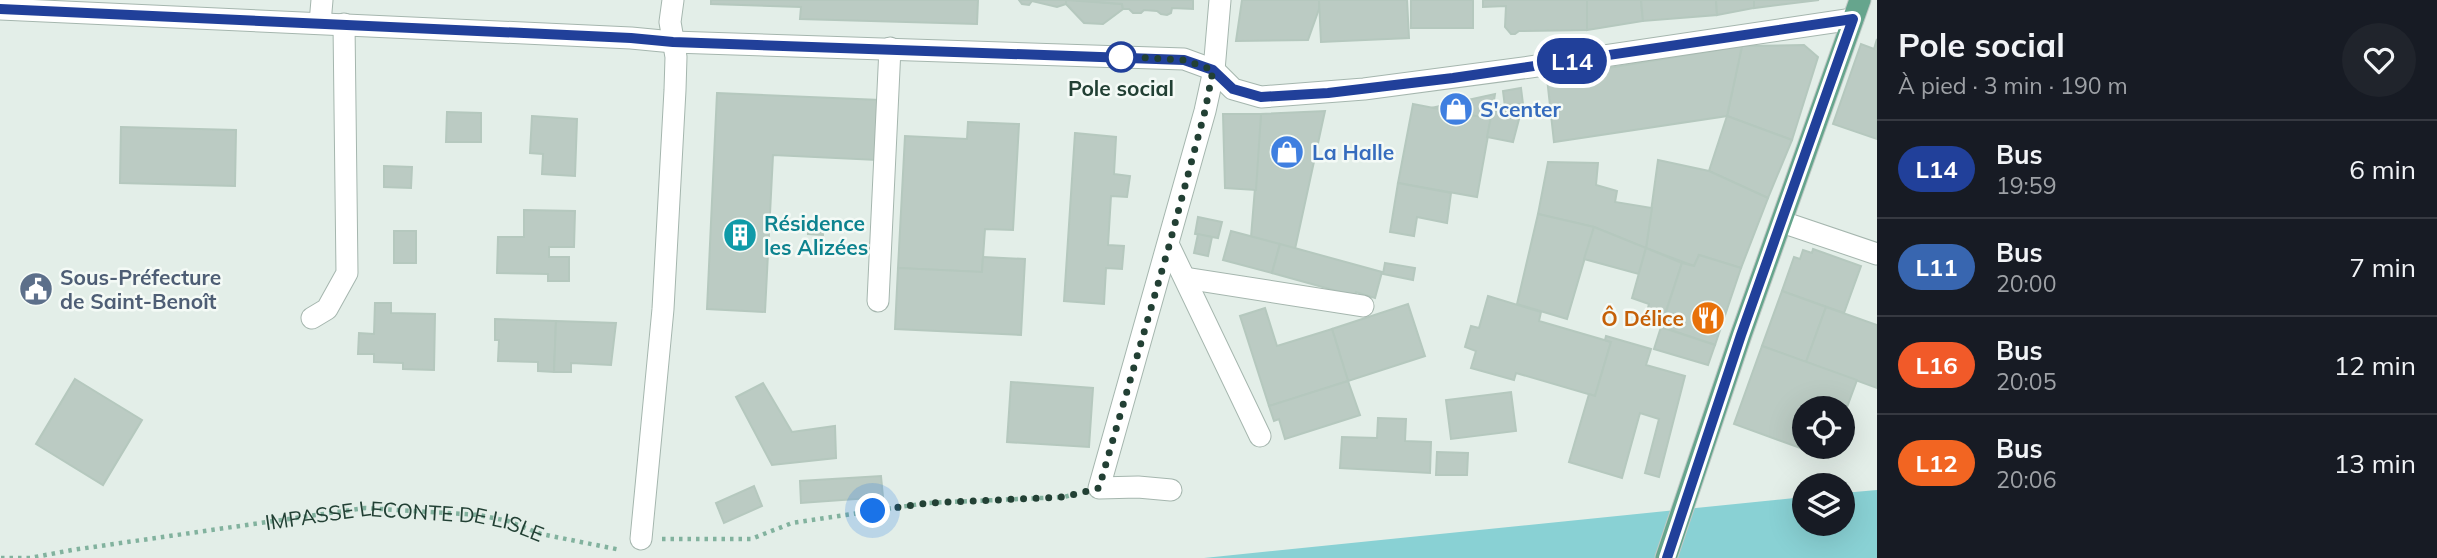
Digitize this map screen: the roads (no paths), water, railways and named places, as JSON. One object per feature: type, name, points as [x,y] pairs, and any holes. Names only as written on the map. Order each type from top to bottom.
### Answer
[{"type":"main road","points":[[1667,558],[1741,335],[1857,10]]},
{"type":"street","points":[[320,23],[322,0]]},
{"type":"street","points":[[641,539],[663,309],[675,90],[676,57],[670,22],[673,0]]},
{"type":"street","points":[[1171,490],[1099,488],[1205,111],[1213,70],[1220,0]]},
{"type":"street","points":[[0,9],[76,6],[320,23],[673,42],[1184,60],[1213,70],[1233,89],[1261,97],[1328,93],[1530,67],[1857,10]]},
{"type":"street","points":[[312,318],[327,309],[347,273],[344,24]]},
{"type":"street","points":[[878,301],[890,48]]},
{"type":"street","points":[[1782,222],[1877,254]]},
{"type":"street","points":[[1169,246],[1260,436]]},
{"type":"street","points":[[1185,278],[1363,306]]},
{"type":"water","points":[[1877,490],[1877,558],[1204,558],[1792,498],[1792,536],[1855,536],[1855,492]]},
{"type":"place","name":"Pole social","points":[[1121,57]]},
{"type":"place","name":"S'center","points":[[1456,109]]},
{"type":"place","name":"La Halle","points":[[1287,152]]},
{"type":"place","name":"Résidence les Alizées","points":[[740,235]]},
{"type":"place","name":"Sous-Préfecture de Saint-Benoît","points":[[36,289]]},
{"type":"place","name":"Ô Délice","points":[[1708,318]]}]
